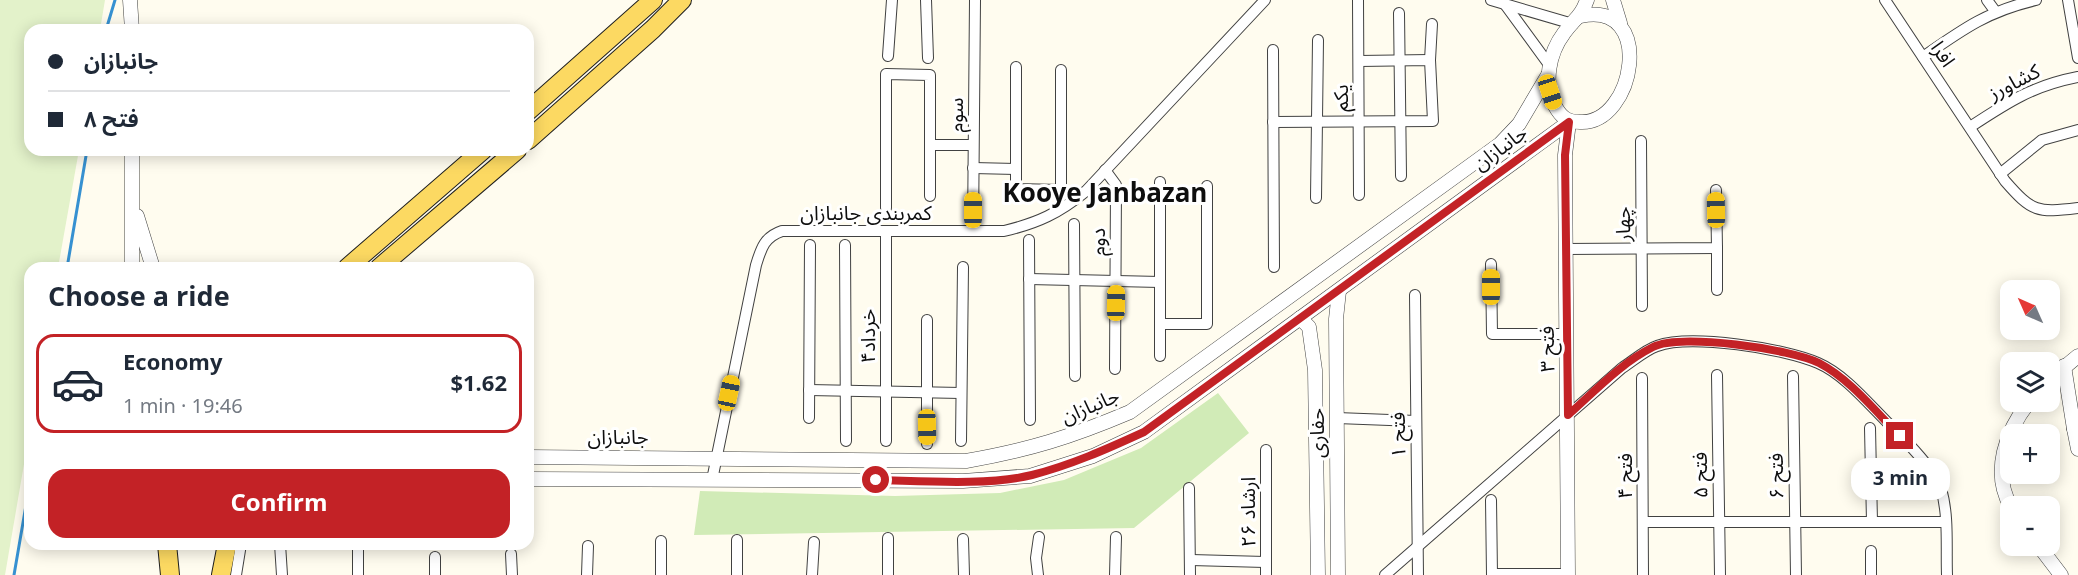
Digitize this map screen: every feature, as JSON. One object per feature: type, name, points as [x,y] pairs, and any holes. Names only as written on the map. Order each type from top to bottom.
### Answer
[{"type":"main road","points":[[534,106],[652,0]]},
{"type":"main road","points":[[534,135],[653,29],[682,0]]},
{"type":"main road","points":[[355,262],[476,156]]},
{"type":"main road","points":[[386,262],[510,156]]},
{"type":"main road","points":[[167,550],[170,575]]},
{"type":"main road","points":[[221,575],[226,550]]},
{"type":"street","points":[[130,0],[132,24]]},
{"type":"street","points":[[888,56],[892,0]]},
{"type":"street","points":[[926,0],[928,58]]},
{"type":"street","name":"سوم","points":[[973,231],[975,0]]},
{"type":"street","name":"کمربندی جانبازان","points":[[712,480],[763,243],[773,234],[782,231],[1004,231],[1032,224],[1063,210],[1106,170],[1265,0]]},
{"type":"street","name":"یکم","points":[[1358,0],[1359,195]]},
{"type":"street","points":[[1491,0],[1577,20]]},
{"type":"street","points":[[1577,20],[1587,0]]},
{"type":"street","points":[[1613,0],[1630,48],[1626,82],[1617,99],[1602,115],[1586,123],[1569,122],[1554,104],[1549,70],[1553,52],[1564,32],[1577,20],[1594,12],[1608,15],[1620,23]]},
{"type":"street","name":"افرا","points":[[1885,0],[2000,174],[2026,205],[2049,211],[2078,208]]},
{"type":"street","points":[[1987,0],[1995,11]]},
{"type":"street","points":[[1923,57],[1974,22],[1995,11],[2036,0]]},
{"type":"street","points":[[2068,0],[2078,58]]},
{"type":"street","points":[[1503,3],[1549,70]]},
{"type":"street","points":[[1399,13],[1401,176]]},
{"type":"street","points":[[1273,122],[1433,121],[1430,60],[1432,24]]},
{"type":"street","points":[[1316,198],[1318,40]]},
{"type":"street","points":[[1273,50],[1274,267]]},
{"type":"street","points":[[1359,61],[1430,60]]},
{"type":"street","points":[[1016,67],[1016,189],[1061,190],[1062,70]]},
{"type":"street","name":"جانبازان","points":[[534,457],[966,460],[1024,451],[1075,436],[1130,412],[1500,144],[1519,124],[1549,70]]},
{"type":"street","points":[[886,208],[886,74],[930,75],[930,196]]},
{"type":"street","name":"کشاورز","points":[[1970,127],[2022,94],[2051,82],[2078,77]]},
{"type":"street","name":"جانبازان","points":[[534,479],[963,481],[1030,476],[1093,456],[1144,432],[1569,122]]},
{"type":"street","name":"فتح ۳","points":[[1568,574],[1565,155],[1569,122]]},
{"type":"street","points":[[2000,174],[2042,140],[2078,130]]},
{"type":"street","name":"چهار","points":[[1641,141],[1642,306]]},
{"type":"street","points":[[930,145],[973,145]]},
{"type":"street","points":[[132,156],[132,262]]},
{"type":"street","points":[[973,168],[1016,169]]},
{"type":"street","name":"دوم","points":[[1106,170],[1116,185],[1115,369]]},
{"type":"street","points":[[1160,182],[1160,356]]},
{"type":"street","points":[[1160,324],[1207,324],[1207,186]]},
{"type":"street","points":[[1716,190],[1717,290]]},
{"type":"street","points":[[132,200],[150,262]]},
{"type":"street","points":[[1074,224],[1075,376]]},
{"type":"street","name":"خرداد۴","points":[[886,231],[886,441]]},
{"type":"street","points":[[1029,240],[1030,420]]},
{"type":"street","points":[[809,418],[810,245]]},
{"type":"street","points":[[845,245],[846,441]]},
{"type":"street","points":[[1565,249],[1717,248]]},
{"type":"street","points":[[1491,264],[1492,334],[1566,334]]},
{"type":"street","points":[[961,441],[963,267]]},
{"type":"street","points":[[1029,279],[1160,282]]},
{"type":"street","name":"حفاری","points":[[1338,575],[1336,319],[1339,291]]},
{"type":"street","name":"فتح ۱","points":[[1415,294],[1418,575]]},
{"type":"street","name":"حفاری","points":[[1300,318],[1309,327],[1315,370],[1318,575]]},
{"type":"street","points":[[927,320],[927,444]]},
{"type":"street","points":[[1385,575],[1622,368],[1655,346],[1676,341],[1750,347],[1819,363],[1846,383],[1895,430],[1935,478],[1941,489],[1947,575]]},
{"type":"street","points":[[2060,370],[2078,356]]},
{"type":"street","points":[[1197,365],[1210,384]]},
{"type":"street","points":[[2064,366],[2078,449]]},
{"type":"street","name":"فتح ۵","points":[[1717,375],[1720,575]]},
{"type":"street","name":"فتح ۶","points":[[1793,376],[1796,575]]},
{"type":"street","name":"فتح ۴","points":[[1642,378],[1643,575]]},
{"type":"street","points":[[809,390],[961,393]]},
{"type":"street","points":[[2005,496],[2002,456],[2011,428],[2022,412]]},
{"type":"street","points":[[2074,429],[2078,413]]},
{"type":"street","points":[[1337,418],[1416,421]]},
{"type":"street","points":[[1870,428],[1872,522]]},
{"type":"street","name":"ارشاد ۲۶","points":[[1266,450],[1266,575]]},
{"type":"street","points":[[1189,488],[1190,575]]},
{"type":"street","points":[[1491,500],[1492,574],[1568,574]]},
{"type":"street","points":[[1643,522],[1945,522]]},
{"type":"street","points":[[1038,575],[1036,558],[1039,537]]},
{"type":"street","points":[[1115,575],[1116,537]]},
{"type":"street","points":[[888,538],[888,575]]},
{"type":"street","points":[[963,539],[964,575]]},
{"type":"street","points":[[737,540],[737,575]]},
{"type":"street","points":[[661,541],[661,575]]},
{"type":"street","points":[[812,575],[814,542]]},
{"type":"street","points":[[587,575],[588,546]]},
{"type":"street","points":[[163,575],[167,550]]},
{"type":"street","points":[[236,575],[240,550]]},
{"type":"street","points":[[280,550],[282,575]]},
{"type":"street","points":[[358,550],[358,575]]},
{"type":"street","points":[[1871,551],[1871,575]]},
{"type":"street","points":[[511,554],[512,575]]},
{"type":"street","points":[[2047,556],[2061,575]]},
{"type":"street","points":[[435,557],[435,575]]},
{"type":"street","points":[[1191,560],[1265,562]]},
{"type":"green space","points":[[0,0],[105,0],[101,24],[24,24],[24,156],[78,156],[59,262],[24,262],[24,464],[5,575],[0,575]]},
{"type":"green space","points":[[1218,393],[1249,433],[1134,528],[694,535],[700,491],[895,496],[1000,493],[1064,480],[1141,448]]},
{"type":"waterway","points":[[108,24],[115,0]]},
{"type":"waterway","points":[[68,262],[86,156]]},
{"type":"waterway","points":[[14,575],[24,517]]},
{"type":"district","name":"Kooye Janbazan","points":[[1105,193]]},
{"type":"route","points":[[876,480],[963,481],[1030,476],[1093,456],[1144,432],[1569,122],[1565,155],[1568,415],[1622,368],[1655,346],[1676,341],[1706,342],[1750,347],[1819,363],[1846,383],[1900,436]]}]
